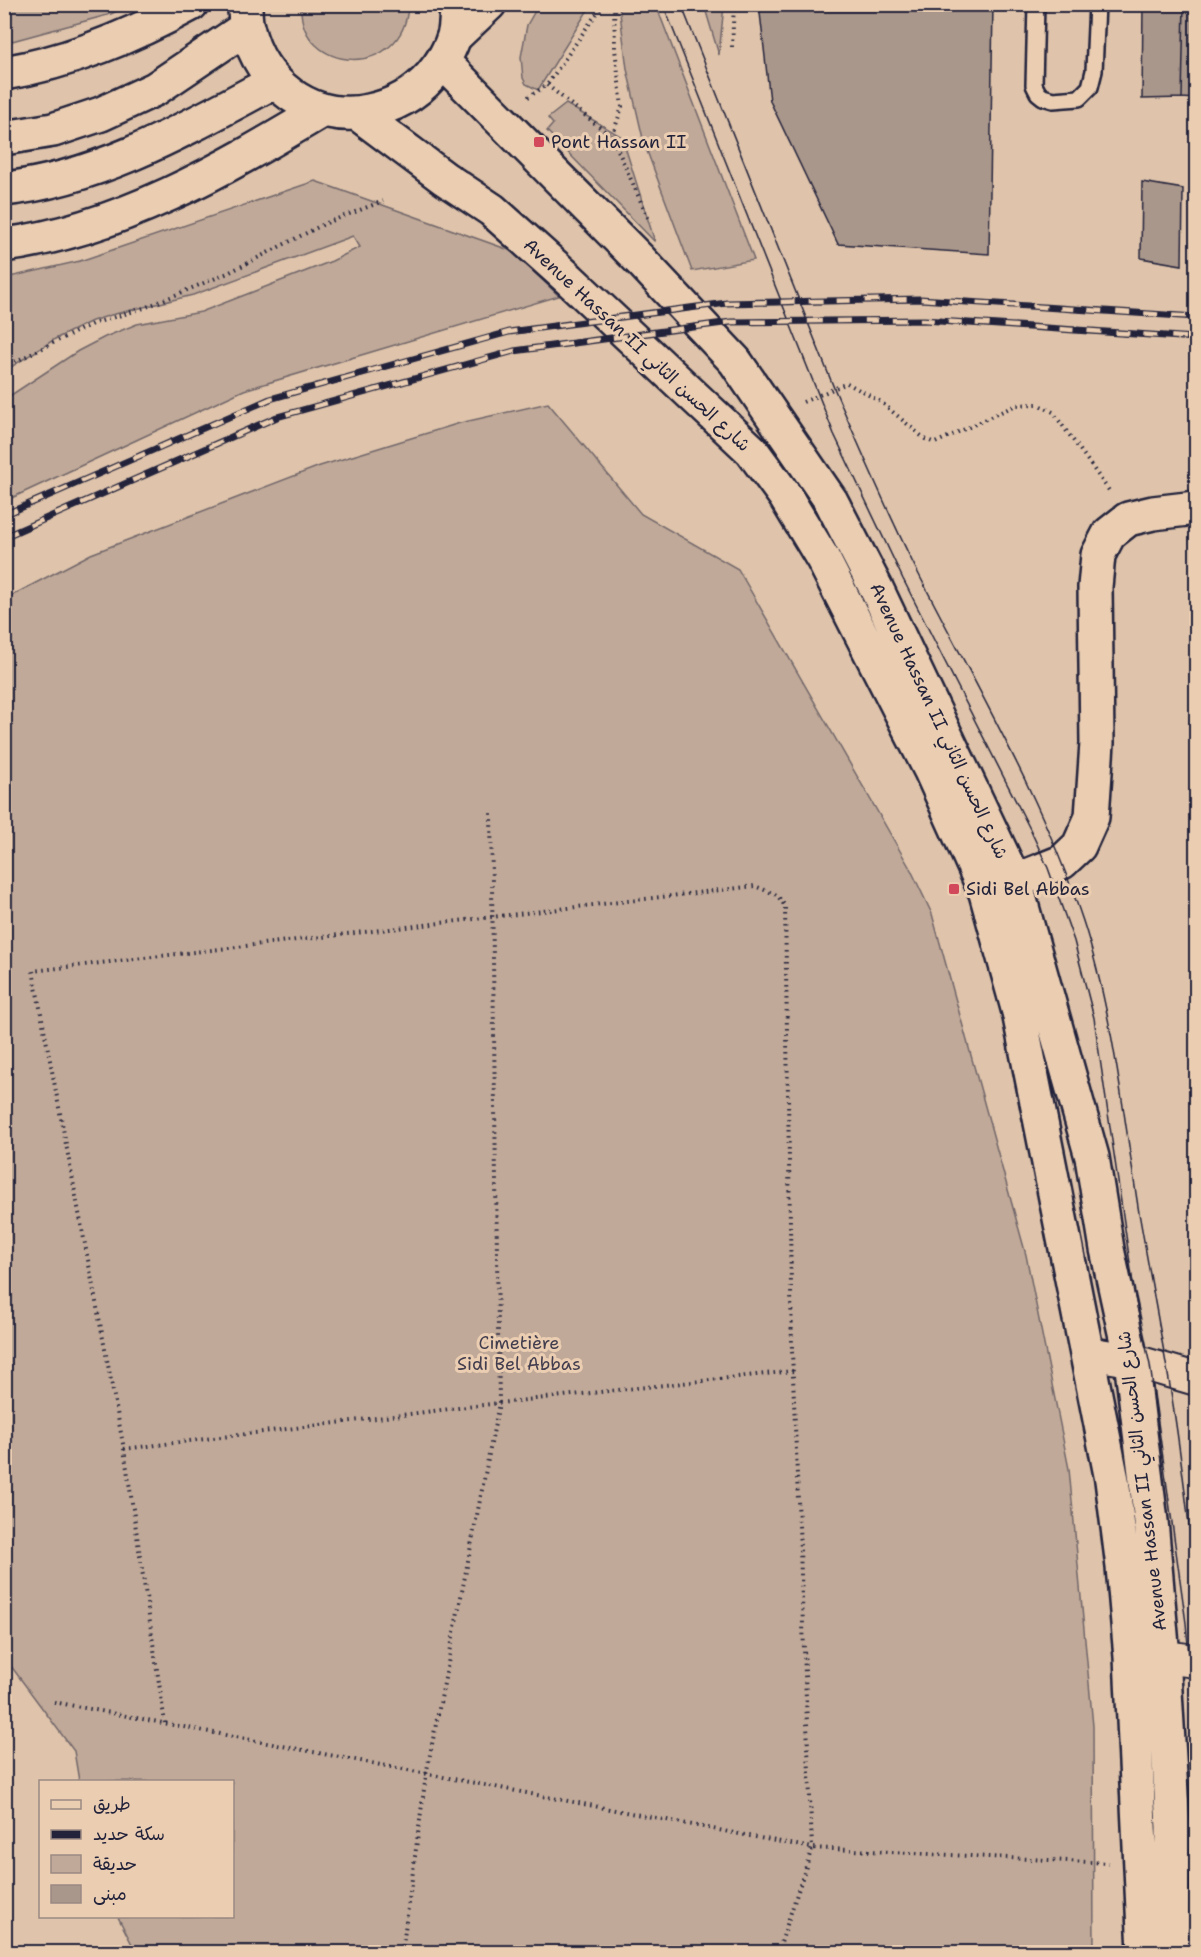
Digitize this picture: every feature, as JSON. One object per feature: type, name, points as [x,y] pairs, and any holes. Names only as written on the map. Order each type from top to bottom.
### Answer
[{"type":"main road","points":[[4,73],[91,52],[162,20],[191,4]]},
{"type":"main road","points":[[449,49],[457,4]]},
{"type":"main road","points":[[4,138],[53,130],[101,114],[155,89],[246,16],[257,56],[275,81],[296,99],[321,111],[357,113],[390,106],[420,88],[449,49],[489,4]]},
{"type":"main road","name":"Avenue Hassan II شارع الحسن الثاني","points":[[449,49],[735,361],[831,501],[882,601],[1001,887],[1092,1157],[1107,1249],[1131,1360],[1150,1521],[1142,1865],[1145,1953]]},
{"type":"main road","points":[[4,189],[58,178],[120,159],[175,134],[275,81]]},
{"type":"main road","points":[[4,245],[85,227],[144,205],[206,177],[321,111]]},
{"type":"main road","name":"Avenue Hassan II شارع الحسن الثاني","points":[[357,113],[444,178],[492,210],[569,279],[752,452],[785,496],[823,559],[931,771],[1001,887],[1019,1012],[1112,1479],[1123,1567],[1147,1657],[1173,1827],[1172,1953]]},
{"type":"main road","points":[[1001,887],[1062,862],[1072,855],[1080,846],[1092,817],[1097,743],[1095,587],[1098,555],[1109,534],[1128,519],[1153,513],[1197,508]]},
{"type":"street","points":[[1087,1353],[1131,1360],[1197,1379]]},
{"type":"street","points":[[1147,1657],[1197,1661]]},
{"type":"lane","points":[[1036,4],[1034,85],[1043,97],[1053,100],[1078,98],[1090,87],[1094,71],[1097,4]]},
{"type":"path","points":[[528,97],[547,85],[603,4]]},
{"type":"path","points":[[612,137],[622,107],[615,49],[614,4]]},
{"type":"path","points":[[732,46],[734,4]]},
{"type":"path","points":[[547,85],[612,137],[653,229]]},
{"type":"path","points":[[4,367],[92,324],[144,308],[228,273],[324,224],[383,201]]},
{"type":"path","points":[[799,403],[847,383],[881,402],[925,439],[935,443],[1016,405],[1037,404],[1053,412],[1128,519]]},
{"type":"path","points":[[402,1953],[426,1775],[499,1403],[491,812]]},
{"type":"path","points":[[165,1724],[124,1449],[33,971],[755,886],[777,895],[785,906],[793,1371],[812,1848],[778,1953]]},
{"type":"path","points":[[124,1449],[499,1403],[793,1371]]},
{"type":"path","points":[[54,1701],[426,1775],[812,1848],[1142,1865]]},
{"type":"green space","points":[[539,4],[591,5],[538,90],[526,84],[523,78],[521,57],[527,25]]},
{"type":"green space","points":[[4,5],[128,5],[111,14],[5,43]]},
{"type":"green space","points":[[301,5],[408,5],[402,29],[390,46],[372,56],[352,59],[333,56],[316,45],[305,28]]},
{"type":"green space","points":[[619,5],[656,5],[754,260],[692,271],[644,143],[627,69]]},
{"type":"green space","points":[[704,5],[724,5],[719,55]]},
{"type":"green space","points":[[566,104],[622,137],[655,242],[547,131],[553,124],[548,118]]},
{"type":"green space","points":[[315,181],[512,251],[559,296],[244,390],[5,501],[5,399],[78,351],[105,337],[137,324],[201,312],[332,261],[360,247],[353,236],[193,295],[92,321],[55,339],[5,371],[5,278],[80,261]]},
{"type":"green space","name":"Cimetière Sidi Bel Abbas","points":[[548,403],[641,514],[738,569],[911,870],[932,914],[1026,1255],[1069,1469],[1093,1726],[1094,1952],[136,1952],[119,1918],[234,1918],[234,1780],[79,1780],[74,1751],[5,1658],[5,599],[91,554],[320,466],[460,423]]},
{"type":"building","points":[[759,4],[993,4],[989,254],[838,244],[770,101]]},
{"type":"building","points":[[1143,4],[1184,4],[1182,98],[1142,99]]},
{"type":"building","points":[[1184,4],[1196,4],[1196,99],[1182,98]]},
{"type":"building","points":[[1142,182],[1183,189],[1182,265],[1141,258]]},
{"type":"tram line","points":[[663,4],[834,434],[903,579],[1030,829],[1048,868],[1074,941],[1094,1018],[1135,1297],[1150,1365],[1186,1623],[1194,1706],[1196,1792]]},
{"type":"tram line","points":[[681,4],[862,453],[912,561],[1026,783],[1047,828],[1083,921],[1102,992],[1117,1066],[1139,1213],[1176,1422],[1196,1582]]},
{"type":"railway","points":[[4,515],[270,399],[509,332],[727,303],[920,299],[1196,317]]},
{"type":"railway","points":[[4,537],[277,417],[514,351],[731,322],[924,320],[1196,338]]},
{"type":"place","name":"Pont Hassan II","points":[[539,142]]},
{"type":"place","name":"Sidi Bel Abbas","points":[[954,889]]}]
